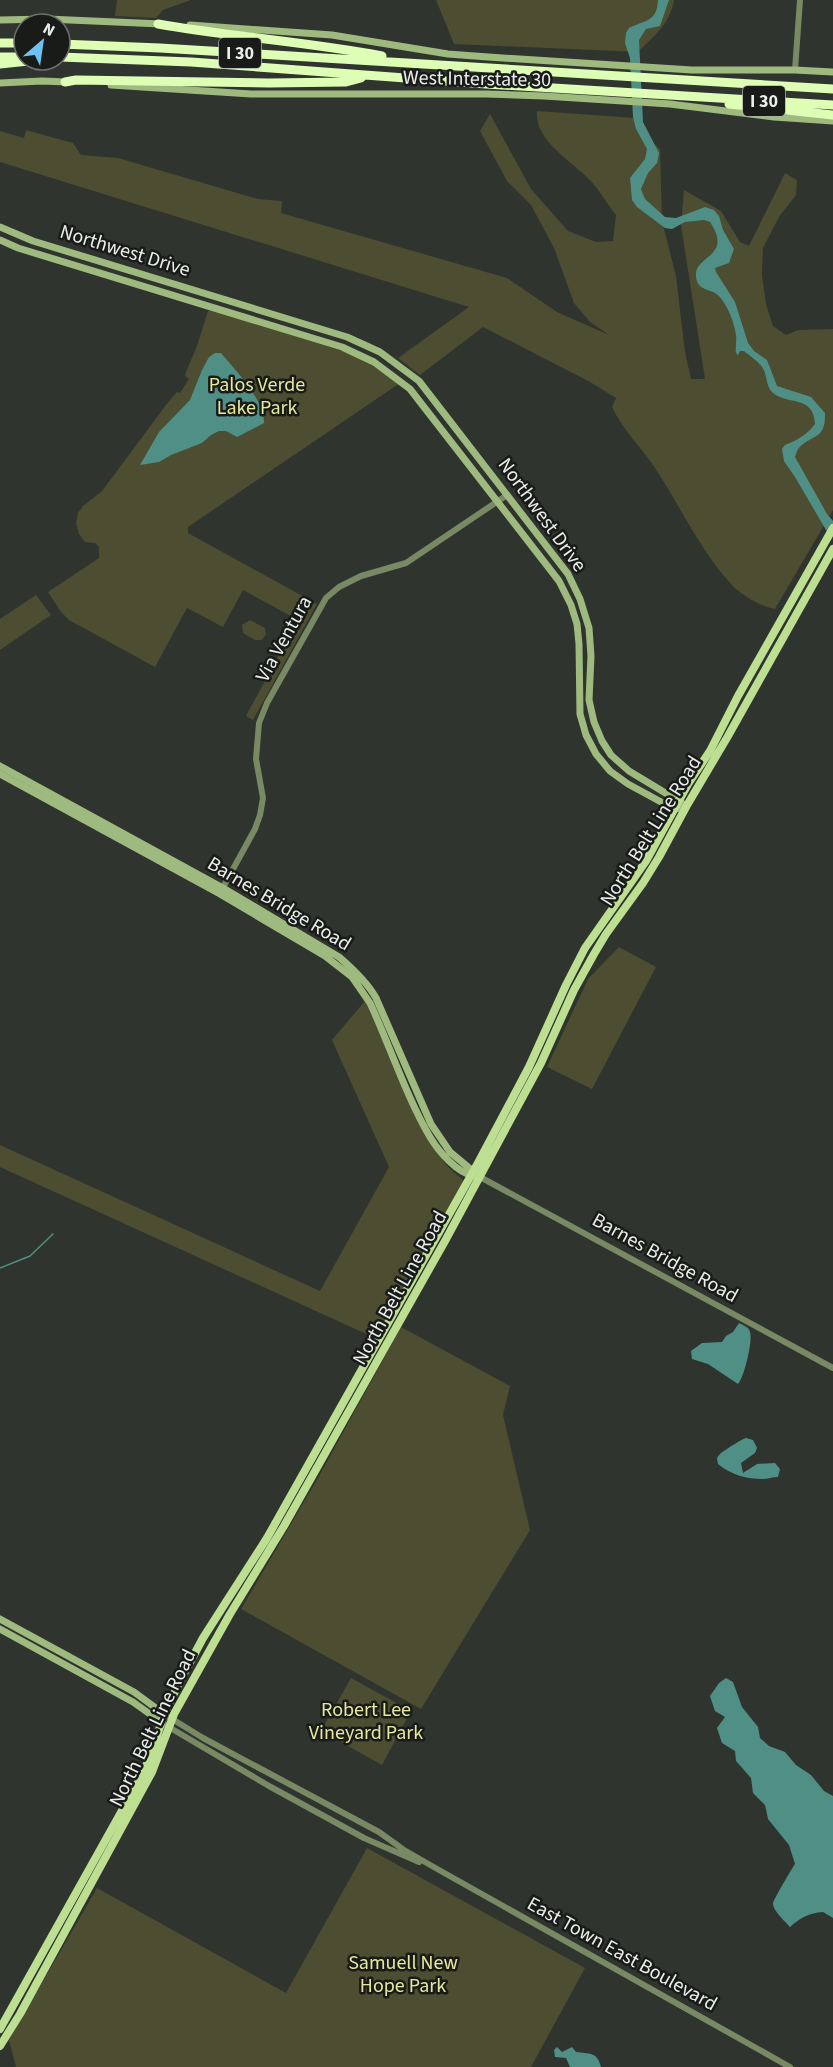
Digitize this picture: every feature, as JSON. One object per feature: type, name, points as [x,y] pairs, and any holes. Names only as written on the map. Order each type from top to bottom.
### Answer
[{"type":"highway","points":[[158,24],[202,32],[342,49],[420,63]]},
{"type":"highway","name":"I 30","points":[[72,44],[150,47],[795,87],[833,87]]},
{"type":"highway","name":"I 30","points":[[72,57],[191,62],[370,76],[487,89],[833,105]]},
{"type":"highway","points":[[65,82],[76,80],[346,82],[370,76]]},
{"type":"highway","points":[[695,97],[728,104],[833,115]]},
{"type":"main road","name":"West Interstate 30","points":[[0,20],[47,19],[158,24],[332,35],[448,54],[602,65],[692,70],[833,72]]},
{"type":"main road","name":"West Interstate 30","points":[[0,82],[65,82],[251,94],[487,89]]},
{"type":"main road","points":[[671,99],[774,117],[833,121]]},
{"type":"main road","name":"Northwest Drive","points":[[0,227],[33,241],[370,346],[419,381],[568,574],[580,599],[589,628],[590,706],[597,731],[605,747],[616,761],[629,771],[679,800],[686,807]]},
{"type":"main road","name":"Northwest Drive","points":[[0,240],[18,248],[342,347],[386,369],[410,389],[559,581],[571,605],[576,624],[579,644],[580,714],[591,745],[603,763],[618,777],[674,809]]},
{"type":"main road","name":"North Belt Line Road","points":[[0,2046],[83,1880],[152,1772],[166,1720],[201,1642],[280,1524],[363,1387],[530,1084],[594,954],[643,883],[686,807],[766,647],[832,530]]},
{"type":"main road","name":"North Belt Line Road","points":[[166,1720],[210,1648],[280,1524],[354,1383],[472,1173],[522,1080],[585,948],[646,861],[679,800],[709,760],[833,549]]},
{"type":"main road","points":[[766,647],[775,651]]},
{"type":"main road","name":"Barnes Bridge Road","points":[[0,766],[221,891],[335,963],[359,985],[378,1012],[431,1138],[450,1161],[480,1177]]},
{"type":"main road","name":"Barnes Bridge Road","points":[[0,774],[221,891]]},
{"type":"main road","points":[[674,809],[686,807]]},
{"type":"main road","points":[[585,948],[594,954]]},
{"type":"main road","points":[[522,1080],[530,1084]]},
{"type":"main road","points":[[354,1383],[363,1387]]},
{"type":"main road","points":[[0,1619],[124,1687],[166,1720]]},
{"type":"main road","points":[[0,1629],[166,1720]]},
{"type":"main road","points":[[201,1642],[210,1648]]},
{"type":"main road","points":[[119,1695],[124,1687]]},
{"type":"main road","name":"North Belt Line Road","points":[[0,2029],[29,1987],[92,1884],[118,1825]]},
{"type":"main road","points":[[83,1880],[92,1884]]},
{"type":"street","points":[[795,70],[800,0]]},
{"type":"street","name":"Via Ventura","points":[[221,891],[255,829],[260,815],[263,798],[256,759],[259,723],[267,703],[326,598],[339,587],[361,576],[406,562],[507,495]]},
{"type":"street","name":"Barnes Bridge Road","points":[[480,1177],[833,1368]]},
{"type":"street","name":"East Town East Boulevard","points":[[166,1720],[378,1832],[439,1870],[790,2067]]},
{"type":"street","name":"East Town East Boulevard","points":[[166,1720],[246,1773],[373,1844],[439,1870]]},
{"type":"street","points":[[246,1773],[251,1763]]},
{"type":"street","points":[[301,1803],[305,1793]]},
{"type":"green space","points":[[117,0],[191,0],[163,10],[156,18],[115,16]]},
{"type":"green space","points":[[436,0],[674,0],[665,23],[638,52],[454,44]]},
{"type":"green space","points":[[537,111],[634,118],[644,136],[660,149],[662,221],[676,276],[685,352],[691,379],[705,379],[681,225],[684,190],[721,211],[740,242],[749,246],[785,173],[797,180],[796,195],[779,217],[763,248],[762,275],[766,304],[773,326],[786,335],[798,330],[833,329],[833,510],[775,609],[763,606],[746,596],[735,588],[720,571],[655,468],[616,415],[612,407],[616,398],[590,382],[483,327],[420,375],[398,358],[469,307],[0,162],[0,131],[24,138],[26,130],[73,143],[81,155],[118,158],[258,199],[282,201],[281,213],[507,278],[557,312],[609,335],[590,322],[574,303],[554,248],[531,205],[507,181],[480,131],[490,114],[531,189],[568,231],[596,242],[613,241],[616,215],[590,180],[547,141],[538,122]]},
{"type":"green space","name":"Palos Verde Lake Park","points":[[213,310],[364,358],[400,383],[188,527],[188,533],[317,604],[253,720],[246,716],[298,620],[243,590],[223,627],[187,608],[155,667],[69,620],[48,592],[99,558],[99,547],[95,543],[85,542],[79,534],[76,523],[78,513],[102,491],[166,405],[177,392],[180,393],[189,379],[185,376],[186,372],[208,311]]},
{"type":"green space","points":[[36,595],[51,615],[0,650],[0,619]]},
{"type":"green space","points":[[250,620],[265,628],[266,634],[262,640],[255,640],[243,633],[242,625]]},
{"type":"green space","points":[[619,947],[656,967],[592,1089],[547,1067],[588,979]]},
{"type":"green space","points":[[365,1001],[431,1143],[446,1165],[464,1181],[375,1338],[0,1167],[0,1145],[320,1291],[389,1167],[332,1040]]},
{"type":"green space","points":[[401,1327],[510,1386],[503,1415],[530,1530],[421,1709],[241,1609],[318,1478]]},
{"type":"green space","name":"Robert Lee Vineyard Park","points":[[351,1678],[411,1711],[382,1765],[321,1731]]},
{"type":"green space","name":"Samuell New Hope Park","points":[[367,1848],[585,1968],[531,2067],[16,2067],[9,2040],[97,1888],[286,1993]]},
{"type":"water","points":[[658,0],[669,0],[660,26],[646,29],[639,40],[643,122],[659,153],[657,163],[648,173],[641,189],[645,199],[665,217],[676,218],[705,207],[714,210],[719,216],[723,230],[734,249],[729,263],[715,268],[735,302],[748,343],[754,351],[767,360],[777,386],[811,397],[825,413],[825,422],[820,433],[799,448],[795,457],[833,521],[833,536],[826,530],[784,461],[782,449],[785,445],[802,437],[815,424],[810,408],[805,404],[779,397],[773,393],[760,365],[744,351],[740,351],[738,355],[736,353],[735,330],[728,309],[719,296],[697,282],[697,270],[700,264],[711,255],[718,243],[710,222],[704,220],[685,222],[672,229],[665,228],[637,207],[632,200],[630,178],[645,159],[647,149],[636,129],[633,117],[630,58],[625,43],[626,33],[629,28],[653,16]]},
{"type":"water","points":[[215,353],[221,353],[255,395],[263,414],[264,423],[237,437],[226,431],[219,431],[202,443],[159,462],[140,465],[159,432],[190,400],[202,370],[209,357]]},
{"type":"water","points":[[739,1323],[746,1326],[751,1337],[745,1367],[738,1384],[708,1364],[692,1359],[691,1351],[702,1343],[722,1342]]},
{"type":"water","points":[[746,1438],[753,1440],[757,1448],[755,1453],[741,1463],[743,1473],[757,1464],[775,1463],[780,1469],[778,1477],[763,1479],[745,1477],[734,1474],[718,1464],[717,1459],[720,1454]]},
{"type":"water","points":[[726,1678],[733,1682],[742,1707],[758,1727],[760,1738],[769,1746],[785,1752],[796,1765],[811,1775],[824,1791],[833,1796],[833,1918],[823,1912],[813,1914],[790,1927],[773,1906],[795,1864],[789,1845],[768,1819],[765,1805],[753,1793],[751,1778],[736,1761],[735,1751],[722,1743],[717,1728],[725,1717],[715,1711],[710,1696],[719,1683]]},
{"type":"water","points":[[557,2047],[562,2052],[572,2047],[576,2052],[592,2054],[597,2058],[601,2067],[570,2067],[566,2058],[555,2057],[554,2050]]},
{"type":"waterway","points":[[0,1268],[30,1256],[53,1234]]}]
